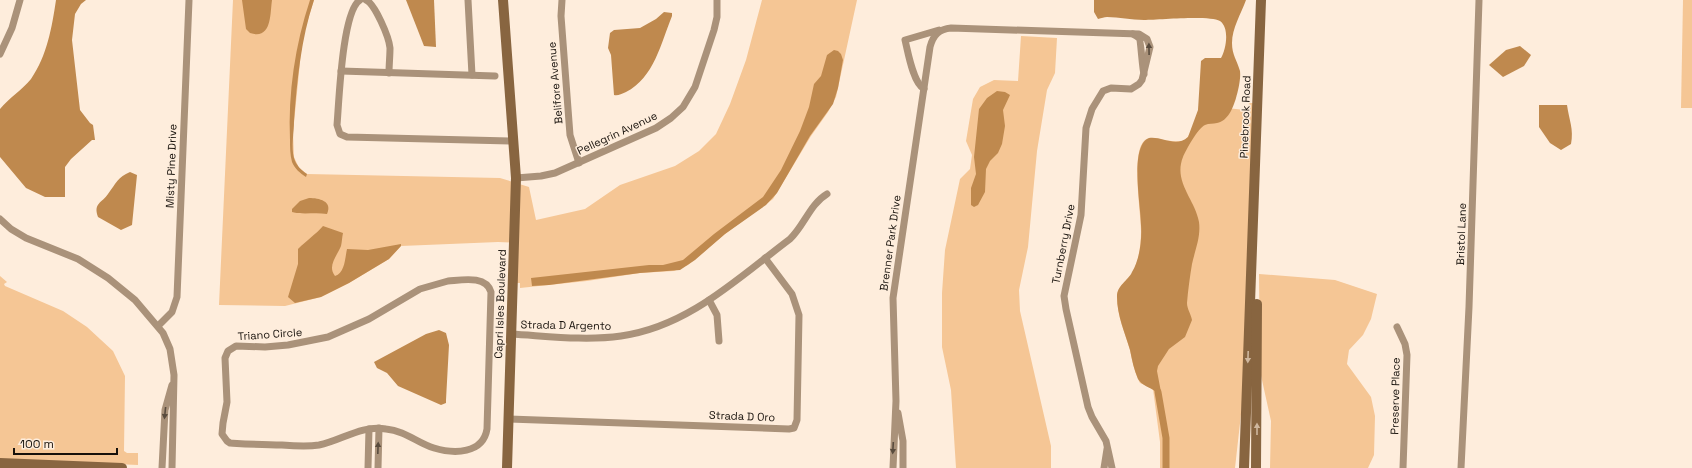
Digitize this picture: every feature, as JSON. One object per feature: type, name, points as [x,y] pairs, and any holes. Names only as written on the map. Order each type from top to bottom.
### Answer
[{"type":"street","points":[[0,54],[12,28],[20,0]]},
{"type":"street","name":"Misty Pine Drive","points":[[158,326],[172,312],[176,298],[189,0]]},
{"type":"street","points":[[360,0],[355,4],[350,15],[341,71],[337,125],[339,133],[343,136],[514,142]]},
{"type":"street","points":[[366,0],[374,7],[388,41],[390,50],[389,73]]},
{"type":"street","points":[[468,0],[472,76]]},
{"type":"street","name":"Capri Isles Boulevard","points":[[503,0],[516,178],[507,468]]},
{"type":"street","name":"Belifore Avenue","points":[[562,0],[560,16],[568,122],[570,135],[579,162]]},
{"type":"street","name":"Pellegrin Avenue","points":[[516,178],[550,175],[656,128],[671,118],[682,108],[695,87],[714,30],[717,17],[716,0]]},
{"type":"street","name":"Pinebrook Road","points":[[1244,468],[1261,0]]},
{"type":"street","name":"Bristol Lane","points":[[1461,468],[1469,303],[1479,0]]},
{"type":"street","name":"Turnberry Drive","points":[[943,29],[951,28],[1133,34],[1143,36],[1149,42],[1150,53],[1141,82],[1134,88],[1108,89],[1103,91],[1097,98],[1089,116],[1085,138],[1081,215],[1065,290],[1066,309],[1088,407],[1092,417],[1105,438],[1112,468]]},
{"type":"street","points":[[924,89],[916,80],[905,40],[943,29]]},
{"type":"street","name":"Brenner Park Drive","points":[[893,468],[896,401],[893,298],[931,43],[935,35],[943,29]]},
{"type":"street","points":[[341,71],[495,76]]},
{"type":"street","name":"Strada D Argento","points":[[511,334],[594,338],[621,336],[670,323],[692,312],[795,235],[817,201],[827,194]]},
{"type":"street","points":[[0,219],[11,229],[26,238],[78,259],[94,268],[122,288],[135,300],[163,333],[170,349],[174,375],[172,468]]},
{"type":"street","name":"Pinebrook Road","points":[[1253,234],[1256,300],[1256,468]]},
{"type":"street","name":"Strada D Oro","points":[[509,419],[795,429],[797,420],[799,315],[792,294],[765,258]]},
{"type":"street","name":"Triano Circle","points":[[478,280],[486,284],[491,295],[487,429],[482,442],[476,447],[467,450],[440,449],[425,444],[405,434],[379,428],[369,429],[358,431],[315,446],[229,442],[224,438],[222,430],[227,402],[225,373],[227,353],[238,345],[265,347],[288,345],[328,337],[369,319],[427,286],[453,281],[478,280]]},
{"type":"street","points":[[708,300],[717,315],[719,341]]},
{"type":"street","name":"Preserve Place","points":[[1397,327],[1405,344],[1408,355],[1402,468]]},
{"type":"street","points":[[162,468],[165,410],[174,375]]},
{"type":"street","name":"Brenner Park Drive","points":[[896,401],[903,441],[903,468]]},
{"type":"street","points":[[378,468],[379,428]]},
{"type":"street","points":[[368,468],[369,429]]},
{"type":"street","points":[[1104,468],[1108,447]]},
{"type":"street","points":[[0,463],[122,468]]},
{"type":"shaded area","points":[[56,0],[86,0],[81,4],[75,14],[72,40],[80,110],[93,125],[95,140],[92,140],[71,159],[65,167],[65,197],[45,197],[26,188],[0,157],[0,109],[31,79],[37,70],[48,41]]},
{"type":"shaded area","points":[[233,0],[314,0],[305,29],[301,52],[293,133],[294,157],[299,168],[307,174],[500,178],[529,187],[536,220],[585,209],[620,185],[675,166],[699,151],[716,134],[730,104],[746,60],[762,0],[857,0],[836,97],[773,199],[725,234],[688,265],[674,271],[640,273],[587,281],[520,288],[520,283],[517,283],[518,243],[498,242],[401,246],[389,259],[349,283],[321,297],[285,306],[219,305]]},
{"type":"shaded area","points":[[242,0],[272,0],[270,18],[266,29],[262,33],[250,33],[246,29]]},
{"type":"shaded area","points":[[310,0],[314,0],[300,60],[293,144],[295,161],[307,174],[306,177],[298,171],[292,162],[290,151],[290,105],[291,87],[300,34]]},
{"type":"shaded area","points":[[406,0],[434,0],[436,47],[424,46]]},
{"type":"shaded area","points":[[1094,0],[1246,0],[1232,37],[1233,51],[1240,71],[1240,81],[1230,114],[1221,122],[1205,125],[1199,130],[1183,157],[1181,166],[1183,182],[1199,222],[1198,238],[1192,264],[1187,303],[1192,320],[1185,337],[1169,349],[1158,366],[1157,371],[1161,392],[1156,392],[1138,379],[1117,304],[1117,293],[1135,267],[1141,243],[1141,216],[1138,191],[1139,152],[1143,143],[1149,138],[1179,142],[1188,137],[1198,110],[1201,61],[1205,58],[1221,58],[1226,45],[1226,34],[1223,24],[1220,21],[1206,18],[1134,20],[1104,17],[1098,19],[1094,12]]},
{"type":"shaded area","points":[[1683,0],[1692,0],[1692,108],[1681,108]]},
{"type":"shaded area","points":[[664,12],[672,13],[672,16],[650,69],[636,86],[626,92],[614,95],[611,55],[608,48],[610,33],[614,30],[640,28],[656,19]]},
{"type":"shaded area","points":[[1021,36],[1057,38],[1055,73],[1047,90],[1037,151],[1028,247],[1019,290],[1020,311],[1051,446],[1051,468],[956,468],[951,390],[942,347],[942,293],[945,250],[960,179],[970,169],[972,155],[966,141],[973,99],[980,87],[994,80],[1018,81]]},
{"type":"shaded area","points":[[1520,46],[1531,55],[1524,66],[1503,77],[1489,65],[1506,50]]},
{"type":"shaded area","points":[[834,50],[841,54],[843,60],[838,88],[833,104],[810,136],[777,193],[766,205],[725,234],[695,260],[680,270],[640,273],[532,286],[531,278],[649,265],[663,265],[683,260],[714,234],[763,197],[781,170],[800,131],[809,107],[814,84],[821,76],[827,55]]},
{"type":"shaded area","points":[[997,91],[1005,92],[1010,95],[1003,110],[1005,126],[1002,144],[998,153],[990,161],[986,169],[985,192],[978,205],[974,207],[971,205],[971,188],[976,174],[974,157],[979,109],[987,98]]},
{"type":"shaded area","points":[[1249,103],[1254,103],[1242,405],[1235,468],[1160,468],[1160,442],[1153,389],[1140,383],[1138,379],[1117,304],[1117,293],[1133,272],[1137,263],[1141,241],[1137,170],[1140,148],[1147,139],[1174,141],[1185,140],[1195,124],[1199,105],[1245,110],[1246,113],[1248,111]]},
{"type":"shaded area","points":[[1539,105],[1567,105],[1572,129],[1571,144],[1561,150],[1550,143],[1539,127]]},
{"type":"shaded area","points":[[130,172],[137,175],[132,225],[121,230],[98,217],[97,206],[118,181]]},
{"type":"shaded area","points":[[309,198],[321,200],[327,203],[327,214],[292,212],[292,209],[300,201]]},
{"type":"shaded area","points":[[323,226],[343,233],[341,246],[332,265],[335,276],[343,269],[347,249],[368,250],[401,244],[401,246],[389,259],[349,283],[321,297],[295,303],[288,297],[298,264],[298,249]]},
{"type":"shaded area","points":[[1259,274],[1335,280],[1377,294],[1371,319],[1363,335],[1349,350],[1347,364],[1371,397],[1375,416],[1374,455],[1368,468],[1270,468],[1271,421],[1260,371]]},
{"type":"shaded area","points":[[0,276],[7,282],[4,284],[5,286],[63,311],[87,327],[113,351],[125,376],[124,451],[127,453],[138,453],[138,465],[0,459]]},
{"type":"shaded area","points":[[439,330],[446,333],[449,345],[446,403],[441,405],[398,386],[387,373],[377,368],[374,362],[426,334]]},
{"type":"waterway","points":[[1158,392],[1166,438],[1166,468]]}]
